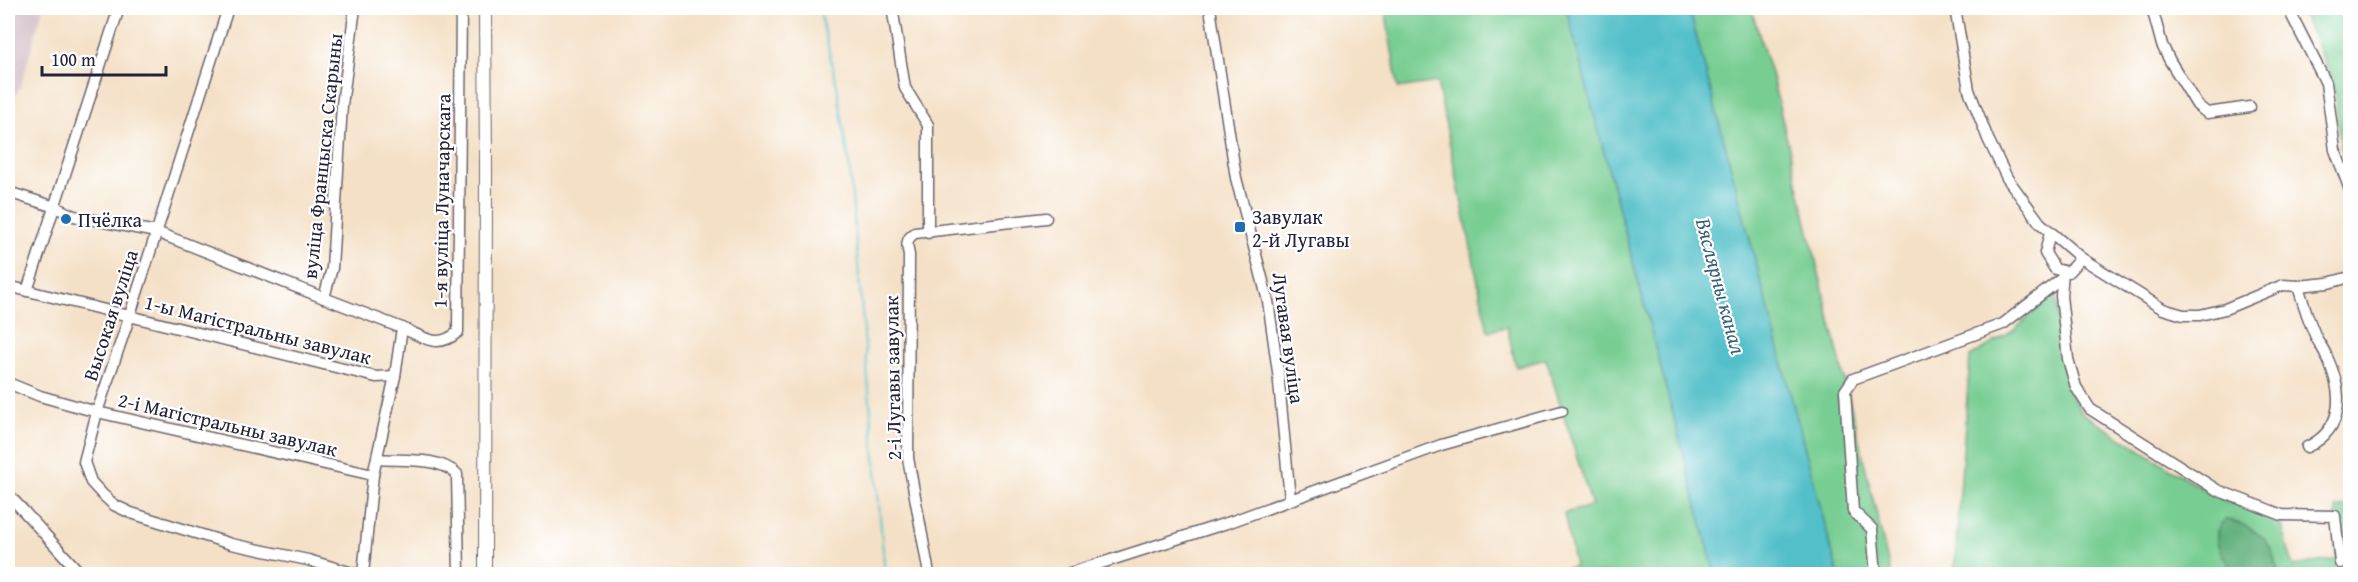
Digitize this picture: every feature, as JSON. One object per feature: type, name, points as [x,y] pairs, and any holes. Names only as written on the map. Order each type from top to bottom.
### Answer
[{"type":"street","points":[[27,291],[119,8]]},
{"type":"street","name":"Высокая вуліца","points":[[228,8],[97,412],[84,462],[91,482],[114,505],[130,513],[231,544],[308,560],[356,574]]},
{"type":"street","name":"вуліца Францыска Скарыны","points":[[355,8],[342,105],[332,268],[324,298],[402,328]]},
{"type":"street","name":"1-я вуліца Луначарскага","points":[[402,328],[438,343],[458,332],[461,8]]},
{"type":"street","points":[[485,8],[485,574]]},
{"type":"street","points":[[894,8],[904,88],[927,125],[928,233]]},
{"type":"street","name":"Лугавая вуліца","points":[[1210,8],[1236,178],[1268,301],[1278,372],[1290,499]]},
{"type":"street","points":[[1955,8],[1969,90],[1988,139],[2007,178],[2028,208],[2050,233],[2081,258],[2163,309],[2183,315],[2200,315],[2225,309],[2283,285],[2328,283],[2350,277]]},
{"type":"street","points":[[2152,8],[2162,45],[2197,105],[2207,113],[2250,107]]},
{"type":"street","points":[[2288,8],[2326,83],[2335,150],[2350,190]]},
{"type":"street","points":[[8,192],[55,207],[74,216],[156,232],[324,298]]},
{"type":"street","name":"2-і Лугавы завулак","points":[[929,574],[908,458],[909,255],[907,243],[909,237],[915,233],[1046,218]]},
{"type":"street","points":[[2050,233],[2045,253],[2062,276],[2068,359],[2076,387],[2090,409],[2217,490],[2282,515],[2334,516],[2340,563]]},
{"type":"street","points":[[1876,574],[1872,529],[1853,511],[1845,391],[1848,384],[1853,379],[1876,370],[2003,324],[2068,272],[2081,258]]},
{"type":"street","name":"1-ы Магістральны завулак","points":[[8,286],[376,377],[395,376]]},
{"type":"street","points":[[2298,286],[2316,338],[2326,355],[2345,401],[2330,431],[2321,440],[2307,447]]},
{"type":"street","points":[[363,574],[373,475],[395,376],[402,328]]},
{"type":"street","name":"2-і Магістральны завулак","points":[[8,383],[40,396],[97,412],[373,475]]},
{"type":"street","points":[[1067,574],[1230,522],[1441,445],[1562,411]]},
{"type":"street","points":[[377,459],[433,462],[449,466],[457,474],[459,574]]},
{"type":"street","points":[[8,494],[81,574]]},
{"type":"shaded area","points":[[8,8],[43,8],[21,85],[13,100],[8,100]]},
{"type":"green space","points":[[1385,8],[1751,8],[1772,77],[1891,574],[1543,574],[1575,566],[1564,513],[1592,506],[1546,359],[1516,367],[1507,327],[1488,331],[1437,82],[1398,88]]},
{"type":"green space","points":[[2300,8],[2350,8],[2350,173],[2341,148],[2333,81]]},
{"type":"green space","points":[[2056,292],[2062,359],[2069,392],[2082,413],[2214,496],[2281,522],[2293,566],[2337,559],[2336,508],[2350,505],[2350,574],[1954,574],[1970,357],[2013,331]]},
{"type":"green space","points":[[2225,520],[2244,525],[2262,537],[2270,547],[2280,574],[2237,574],[2222,555],[2217,540],[2217,533]]},
{"type":"water","name":"Вяслярны канал","points":[[1566,8],[1689,8],[1838,574],[1715,574]]},
{"type":"waterway","points":[[819,8],[837,86],[849,163],[885,574]]},
{"type":"place","name":"Пчёлка","points":[[66,219]]},
{"type":"place","name":"Завулак 2-й Лугавы","points":[[1240,227]]}]
